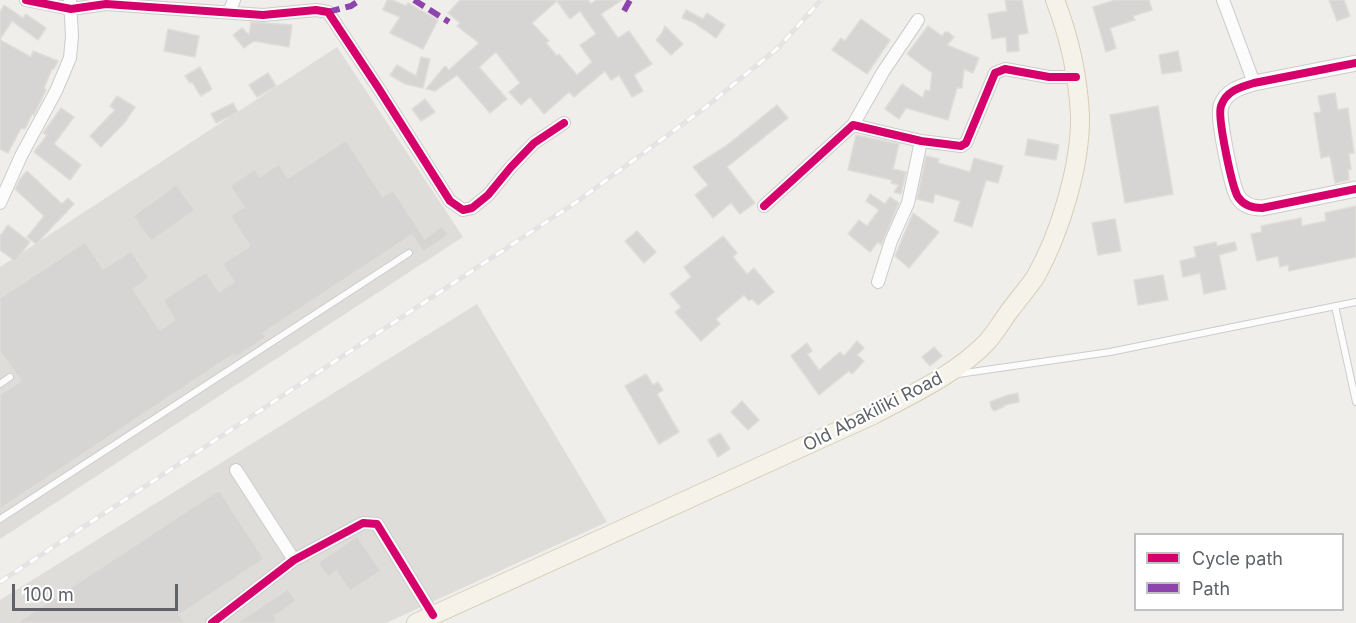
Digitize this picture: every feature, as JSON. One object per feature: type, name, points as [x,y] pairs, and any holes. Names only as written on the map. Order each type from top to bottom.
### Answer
[{"type":"main road","name":"Old Abakiliki Road","points":[[416,623],[873,415],[945,376],[987,342],[1035,277],[1058,230],[1069,192],[1080,116],[1076,77],[1066,33],[1055,0]]},
{"type":"street","points":[[26,0],[70,5],[231,6],[262,15],[315,10],[328,12],[380,89],[450,201],[463,210],[472,208],[488,195],[534,143],[564,123]]},
{"type":"street","points":[[1222,0],[1254,83]]},
{"type":"street","points":[[0,203],[70,58],[72,36],[70,5]]},
{"type":"street","points":[[764,207],[853,124],[883,72],[918,20]]},
{"type":"street","points":[[1356,63],[1237,88],[1227,95],[1221,106],[1220,118],[1235,191],[1243,202],[1256,208],[1263,208],[1356,189]]},
{"type":"street","points":[[853,124],[921,141],[961,146],[966,143],[995,73],[1000,70],[1049,77],[1076,77]]},
{"type":"street","points":[[878,282],[891,241],[908,203],[921,141]]},
{"type":"street","points":[[236,470],[294,560]]},
{"type":"street","points":[[212,623],[294,560],[363,523],[377,524],[433,615]]},
{"type":"lane","points":[[0,519],[409,253]]},
{"type":"lane","points":[[945,376],[1110,352],[1356,302]]},
{"type":"lane","points":[[1335,306],[1356,402]]},
{"type":"lane","points":[[0,384],[10,377]]},
{"type":"shaded area","points":[[337,47],[463,237],[0,539],[0,267]]},
{"type":"shaded area","points":[[477,304],[607,522],[386,623],[0,623],[0,600]]},
{"type":"building","points":[[387,0],[406,6],[408,3],[438,20],[423,49],[390,33],[400,17],[383,10]]},
{"type":"building","points":[[460,0],[588,0],[591,4],[596,0],[622,0],[601,14],[618,38],[629,31],[652,64],[634,75],[643,91],[632,97],[619,75],[611,80],[605,71],[574,97],[569,92],[544,114],[530,97],[521,105],[509,92],[520,83],[496,52],[479,67],[507,99],[490,113],[457,75],[435,91],[426,89],[445,66],[449,70],[479,43],[457,26],[460,23],[448,13]],"holes":[[[557,1],[570,19],[580,11],[596,34],[580,45],[592,62],[577,75],[559,54],[557,56],[546,43],[549,41],[532,23]]]},
{"type":"building","points":[[1005,0],[1022,0],[1028,33],[1018,35],[1019,51],[1007,52],[1006,37],[992,39],[988,14],[1007,11]]},
{"type":"building","points":[[1115,0],[1149,0],[1152,10],[1133,16],[1135,20],[1110,28],[1116,48],[1106,52],[1093,7]]},
{"type":"building","points":[[1329,0],[1344,0],[1350,16],[1337,21]]},
{"type":"building","points":[[4,5],[23,18],[26,14],[46,28],[38,40],[12,21],[0,39],[0,12]]},
{"type":"building","points":[[686,10],[703,19],[707,13],[725,25],[716,38],[693,22],[682,18]]},
{"type":"building","points":[[861,19],[890,40],[867,74],[832,50],[841,38],[845,41]]},
{"type":"building","points":[[251,22],[292,25],[289,47],[254,41],[244,48],[233,35],[242,28],[249,35]]},
{"type":"building","points":[[665,26],[683,44],[671,55],[656,40]]},
{"type":"building","points":[[928,26],[942,36],[948,32],[954,37],[947,45],[979,58],[973,73],[964,69],[962,88],[957,88],[948,120],[906,108],[899,119],[885,109],[902,84],[923,98],[925,90],[930,91],[932,73],[907,54]]},
{"type":"building","points":[[168,29],[199,36],[195,57],[164,51]]},
{"type":"building","points":[[0,40],[31,57],[33,51],[58,61],[52,69],[44,88],[46,90],[34,115],[32,114],[25,129],[21,128],[8,153],[0,149]]},
{"type":"building","points":[[1178,51],[1182,71],[1162,74],[1159,55]]},
{"type":"building","points":[[421,57],[430,59],[423,88],[405,84],[390,75],[397,65],[416,76]]},
{"type":"building","points":[[200,67],[212,89],[201,96],[185,76]]},
{"type":"building","points":[[268,73],[276,86],[257,97],[249,85]]},
{"type":"building","points":[[1335,93],[1338,110],[1348,108],[1354,153],[1349,154],[1351,169],[1348,170],[1349,180],[1335,183],[1330,156],[1321,158],[1314,113],[1321,112],[1318,96]]},
{"type":"building","points":[[117,96],[135,107],[125,122],[101,147],[90,136],[115,110],[110,106]]},
{"type":"building","points":[[425,99],[435,112],[421,121],[412,109]]},
{"type":"building","points":[[233,103],[238,112],[216,123],[211,114]]},
{"type":"building","points":[[777,105],[788,118],[727,167],[755,203],[740,214],[731,203],[713,218],[695,195],[708,185],[693,167],[726,146]]},
{"type":"building","points":[[1158,106],[1173,194],[1125,203],[1110,115]]},
{"type":"building","points":[[61,108],[74,117],[54,144],[81,165],[70,180],[34,152],[47,135],[43,133]]},
{"type":"building","points":[[856,135],[899,144],[893,169],[906,172],[901,194],[894,192],[899,185],[891,183],[892,180],[848,170]]},
{"type":"building","points":[[1028,139],[1059,145],[1056,160],[1025,155]]},
{"type":"building","points":[[346,140],[383,197],[393,190],[425,239],[442,226],[448,235],[423,252],[412,235],[263,333],[266,337],[236,357],[234,354],[0,509],[0,395],[21,381],[0,351],[0,298],[85,242],[103,269],[131,251],[149,278],[133,289],[160,330],[175,320],[163,300],[206,272],[219,292],[234,282],[222,264],[250,246],[230,216],[244,207],[230,186],[255,169],[260,177],[279,164],[288,178]]},
{"type":"building","points":[[926,156],[939,159],[938,163],[970,172],[974,158],[1003,166],[998,183],[986,180],[972,227],[954,221],[960,201],[935,194],[933,203],[917,199]]},
{"type":"building","points":[[27,171],[62,204],[68,198],[74,204],[36,244],[27,237],[44,216],[15,189]]},
{"type":"building","points":[[176,185],[195,210],[151,241],[133,216]]},
{"type":"building","points":[[870,194],[885,204],[890,197],[899,203],[881,245],[878,242],[870,252],[848,234],[859,220],[867,226],[879,210],[866,201]]},
{"type":"building","points":[[1356,206],[1356,257],[1289,271],[1288,265],[1280,267],[1278,256],[1257,261],[1251,234],[1262,232],[1261,226],[1301,218],[1302,226],[1326,221],[1325,213]]},
{"type":"building","points":[[913,213],[939,232],[909,268],[895,256]]},
{"type":"building","points":[[1115,219],[1121,251],[1098,255],[1092,223]]},
{"type":"building","points":[[8,225],[30,242],[15,261],[0,250],[0,236]]},
{"type":"building","points":[[637,231],[656,252],[644,263],[625,241]]},
{"type":"building","points":[[723,236],[737,253],[733,257],[747,274],[754,268],[774,292],[758,305],[752,299],[749,301],[744,295],[716,319],[720,324],[701,341],[675,312],[681,307],[670,294],[691,277],[684,267]]},
{"type":"building","points":[[1216,242],[1217,246],[1235,242],[1237,250],[1219,255],[1226,289],[1204,294],[1200,273],[1183,277],[1180,261],[1196,257],[1194,247]]},
{"type":"building","points":[[1163,275],[1168,300],[1138,305],[1134,280]]},
{"type":"building","points":[[857,341],[864,348],[857,355],[864,361],[852,374],[849,371],[819,395],[791,356],[807,343],[812,351],[807,354],[819,370],[840,352],[844,356]]},
{"type":"building","points":[[934,347],[942,356],[930,366],[922,357]]},
{"type":"building","points":[[646,374],[653,385],[658,382],[663,390],[657,394],[679,432],[659,444],[625,386]]},
{"type":"building","points":[[1018,393],[1019,402],[1004,405],[994,411],[991,407],[990,402]]},
{"type":"building","points":[[742,401],[759,420],[748,430],[731,412]]},
{"type":"building","points":[[720,433],[730,449],[718,457],[708,440]]},
{"type":"building","points":[[219,490],[264,559],[179,615],[185,623],[17,623]]},
{"type":"building","points":[[357,536],[381,571],[350,591],[336,571],[328,577],[318,563]]},
{"type":"building","points":[[288,589],[296,601],[274,616],[277,620],[273,623],[237,623]]},
{"type":"railway","points":[[0,582],[575,203],[706,107],[779,47],[821,0]]},
{"type":"marked path","points":[[328,12],[351,6],[360,0]]},
{"type":"marked path","points":[[414,0],[449,22]]},
{"type":"marked path","points":[[624,11],[630,0]]},
{"type":"cycle path","points":[[26,0],[71,9],[106,4],[263,15],[316,10],[328,12],[450,201],[463,210],[472,208],[488,195],[534,143],[564,123]]},
{"type":"cycle path","points":[[1356,63],[1244,86],[1234,90],[1226,97],[1220,113],[1232,180],[1238,197],[1246,204],[1262,208],[1356,189]]},
{"type":"cycle path","points":[[764,206],[853,125],[921,141],[961,146],[966,143],[995,73],[1005,69],[1049,77],[1076,77]]},
{"type":"cycle path","points":[[212,623],[294,560],[363,523],[377,524],[433,615]]}]
